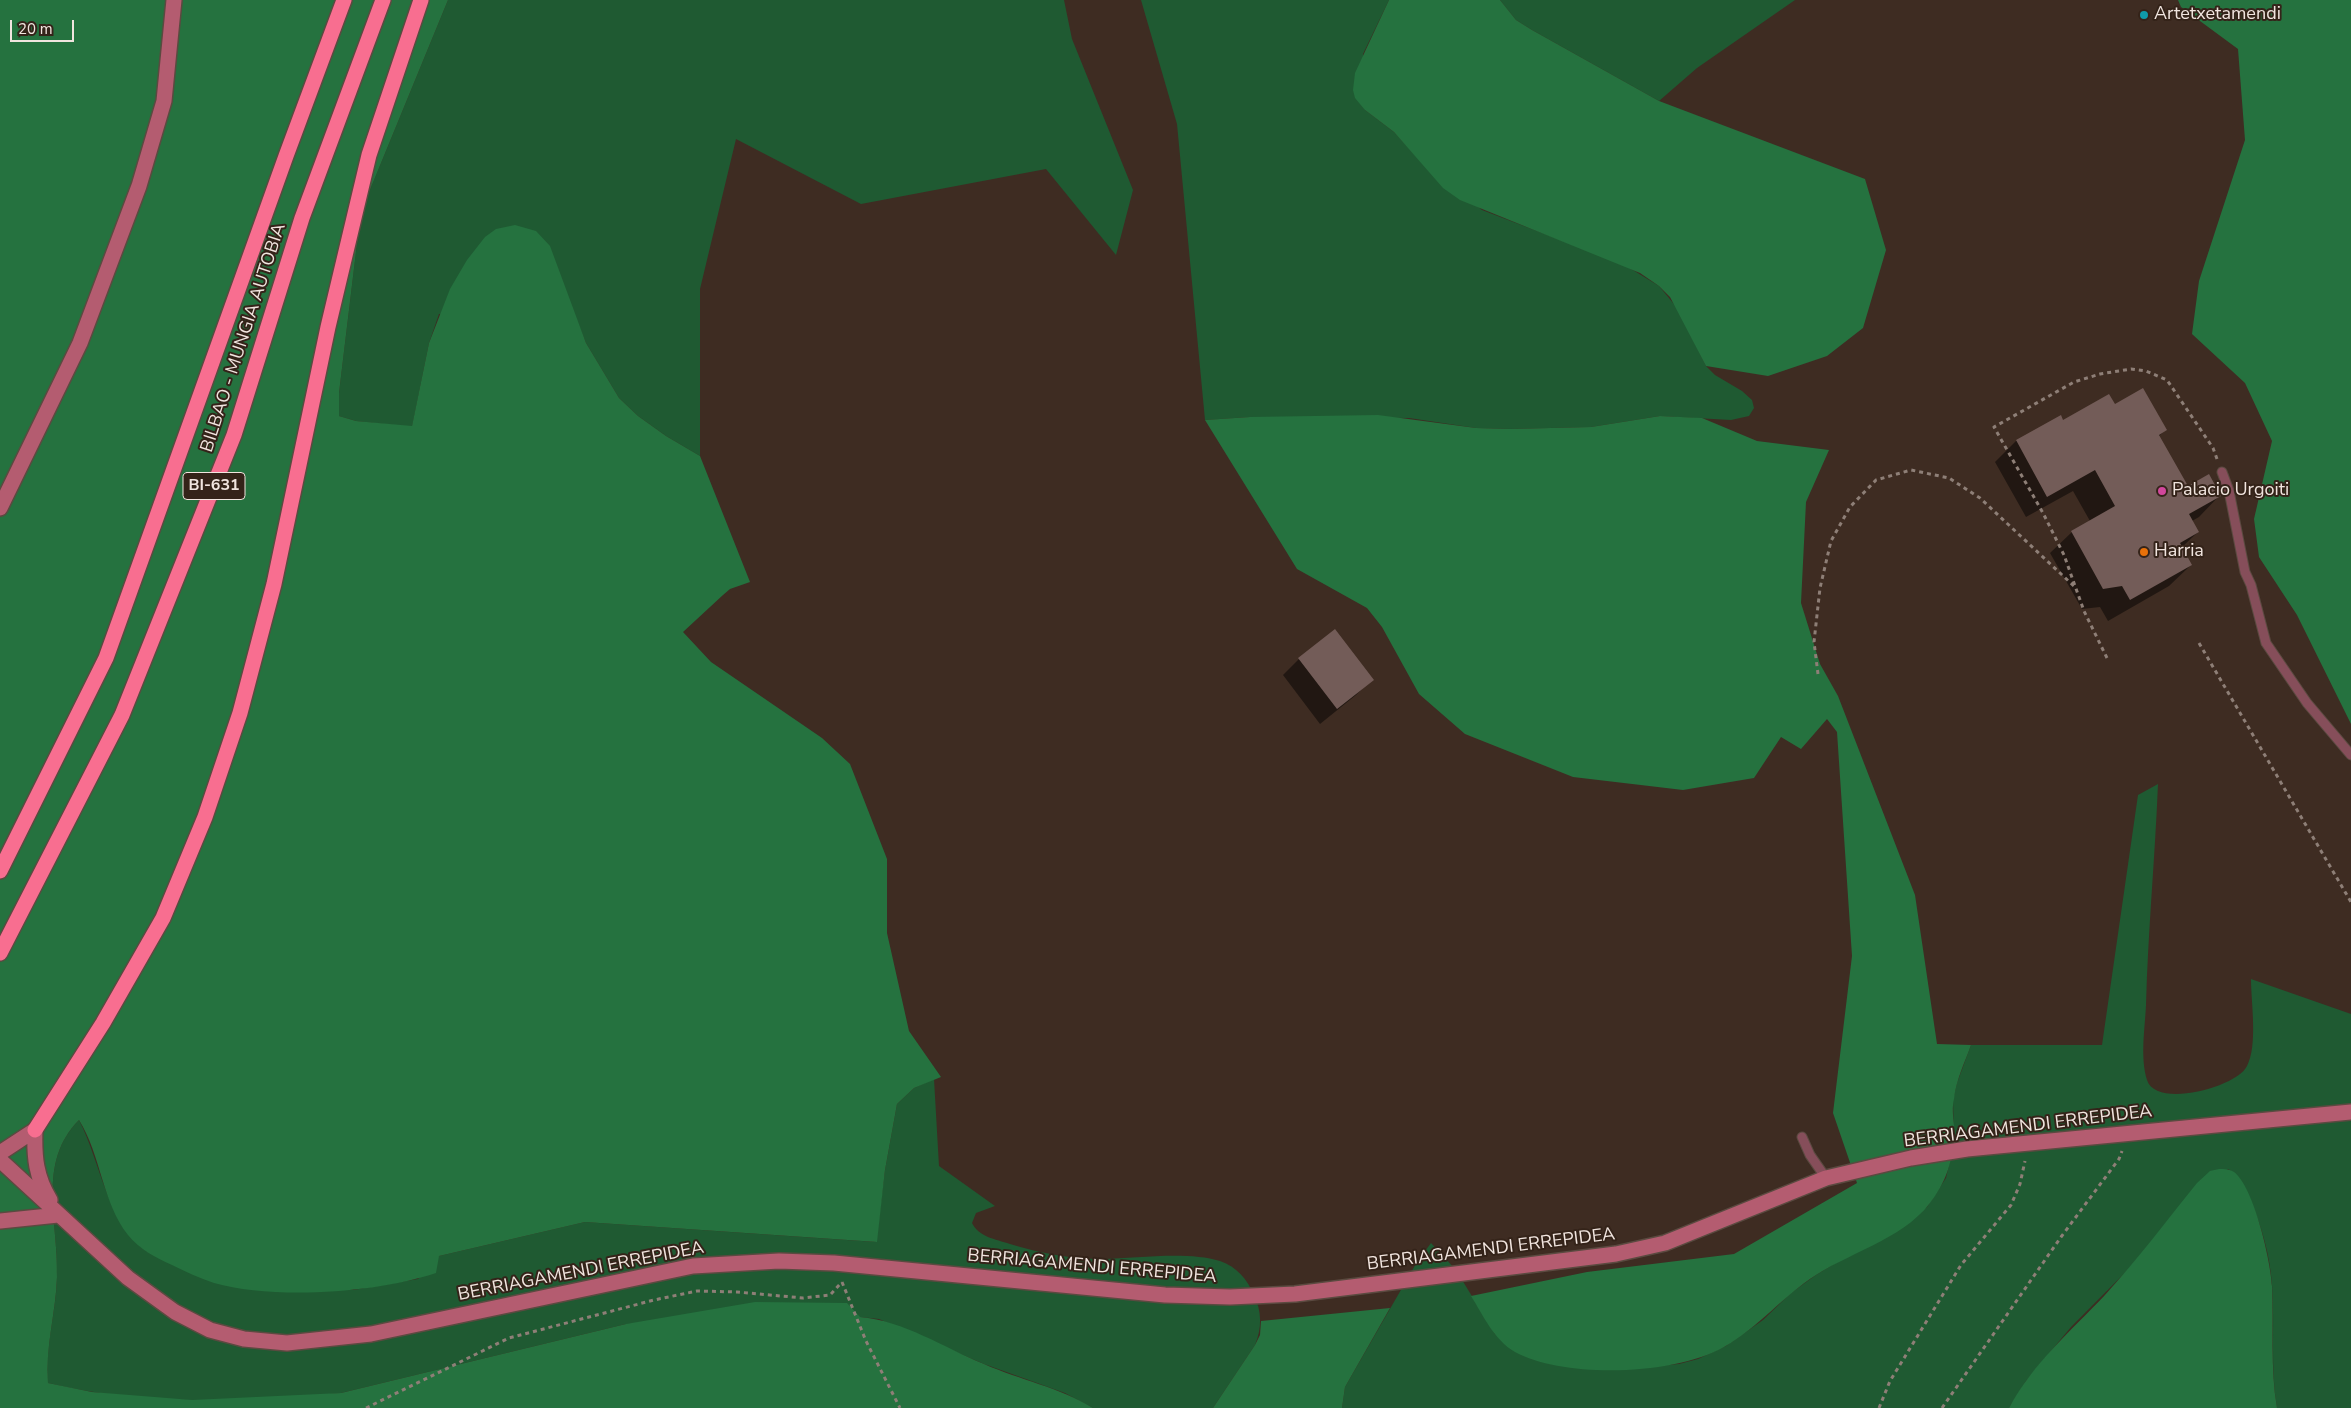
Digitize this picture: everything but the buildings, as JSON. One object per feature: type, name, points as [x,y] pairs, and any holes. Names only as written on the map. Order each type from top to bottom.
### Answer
[{"type":"highway","name":"BILBAO - MUNGIA AUTOBIA","points":[[0,871],[106,658],[344,0]]},
{"type":"highway","name":"BILBAO - MUNGIA AUTOBIA","points":[[0,952],[122,715],[234,435],[302,218],[383,0]]},
{"type":"highway","points":[[35,1130],[104,1023],[163,918],[205,817],[240,713],[274,584],[328,326],[369,155],[421,0]]},
{"type":"street","points":[[0,508],[80,343],[139,186],[164,101],[174,0]]},
{"type":"street","name":"BERRIAGAMENDI ERREPIDEA","points":[[0,1160],[128,1278],[175,1312],[210,1330],[244,1339],[287,1343],[371,1334],[693,1266],[779,1261],[834,1263],[1165,1295],[1230,1297],[1295,1294],[1616,1254],[1664,1243],[1826,1178],[1912,1158],[1967,1149],[2351,1112]]},
{"type":"street","points":[[0,1153],[35,1130]]},
{"type":"street","points":[[0,1221],[58,1214],[40,1184],[36,1168],[35,1130]]},
{"type":"lane","points":[[2222,472],[2229,491],[2245,572],[2251,585],[2266,643],[2307,703],[2351,755]]},
{"type":"lane","points":[[1802,1137],[1810,1155],[1826,1178]]},
{"type":"path","points":[[2107,658],[2094,634],[2064,555],[2048,522],[1994,427],[2074,382],[2100,374],[2131,369],[2146,372],[2167,380],[2213,448],[2222,472]]},
{"type":"path","points":[[1818,674],[1814,642],[1820,588],[1831,541],[1850,507],[1876,480],[1912,470],[1949,478],[1980,498],[2076,588]]},
{"type":"path","points":[[2199,643],[2351,902]]},
{"type":"path","points":[[1942,1408],[2119,1159],[2127,1134]]},
{"type":"path","points":[[1879,1408],[1890,1380],[1961,1265],[2011,1205],[2020,1184],[2028,1144]]},
{"type":"path","points":[[834,1263],[866,1341],[900,1408]]},
{"type":"path","points":[[366,1408],[509,1338],[575,1320],[697,1291],[738,1292],[802,1298],[830,1294],[842,1282]]},
{"type":"green space","points":[[0,0],[448,0],[365,202],[359,227],[339,393],[339,416],[356,421],[412,426],[429,343],[450,289],[467,260],[485,237],[496,229],[515,225],[536,231],[550,246],[586,343],[619,398],[638,416],[666,436],[700,456],[750,582],[730,589],[683,632],[711,662],[822,738],[850,764],[887,859],[887,933],[909,1031],[941,1077],[914,1088],[897,1104],[885,1170],[877,1242],[585,1222],[439,1256],[436,1273],[412,1280],[325,1292],[295,1293],[266,1291],[214,1283],[193,1275],[143,1249],[128,1235],[112,1208],[92,1148],[79,1120],[66,1137],[58,1155],[54,1174],[53,1194],[57,1277],[49,1343],[48,1383],[92,1392],[192,1400],[341,1393],[626,1324],[755,1302],[847,1303],[860,1317],[877,1319],[908,1329],[998,1370],[1053,1389],[1093,1408],[0,1408]]},
{"type":"green space","points":[[448,0],[1064,0],[1072,39],[1133,190],[1116,255],[1046,169],[861,204],[736,139],[700,289],[700,456],[666,436],[638,416],[619,398],[586,343],[573,311],[439,314],[429,343],[412,427],[356,421],[339,416],[339,393],[359,227],[365,202]]},
{"type":"green space","points":[[1141,0],[1389,0],[1363,54],[1365,110],[1394,132],[1415,155],[1482,210],[1623,264],[1659,286],[1678,309],[1706,366],[1715,375],[1742,391],[1752,400],[1754,408],[1749,416],[1731,420],[1660,416],[1591,427],[1510,429],[1476,428],[1409,418],[1250,417],[1205,420],[1177,124]]},
{"type":"green space","points":[[1389,0],[1500,0],[1516,20],[1659,101],[1865,179],[1886,250],[1863,328],[1827,356],[1768,376],[1706,366],[1670,297],[1659,286],[1640,273],[1460,200],[1443,188],[1394,132],[1365,110],[1355,98],[1353,90],[1355,73]]},
{"type":"green space","points":[[1500,0],[1795,0],[1697,68],[1659,101],[1516,20]]},
{"type":"green space","points":[[2178,0],[2351,0],[2351,724],[2297,615],[2259,557],[2254,519],[2272,441],[2245,383],[2192,334],[2199,281],[2245,140],[2238,49],[2181,7]]},
{"type":"green space","points":[[1378,415],[1476,428],[1510,429],[1591,427],[1660,416],[1702,418],[1757,441],[1829,450],[1806,502],[1801,603],[1820,664],[1838,696],[1915,895],[1937,1044],[1971,1045],[1955,1092],[1953,1144],[1948,1171],[1940,1188],[1924,1210],[1911,1222],[1880,1242],[1816,1275],[1737,1339],[1703,1356],[1650,1368],[1620,1370],[1590,1370],[1562,1367],[1536,1361],[1515,1352],[1501,1341],[1471,1296],[1587,1272],[1734,1254],[1857,1183],[1833,1113],[1852,956],[1837,732],[1827,719],[1801,749],[1781,737],[1754,778],[1683,790],[1573,777],[1465,734],[1419,694],[1382,627],[1367,608],[1297,569],[1205,420],[1250,417]]},
{"type":"green space","points":[[2158,784],[2143,1052],[2147,1080],[2153,1089],[2165,1093],[2197,1092],[2228,1081],[2240,1074],[2247,1066],[2252,1047],[2251,979],[2351,1014],[2351,1408],[2277,1408],[2274,1377],[2273,1300],[2267,1252],[2262,1231],[2244,1187],[2239,1179],[2228,1169],[2071,1327],[2026,1381],[2009,1408],[1342,1408],[1345,1387],[1417,1262],[1431,1243],[1456,1270],[1495,1334],[1565,1366],[1624,1369],[1679,1364],[1698,1359],[1726,1346],[1763,1320],[1791,1293],[1816,1275],[1927,1207],[1946,1178],[1954,1143],[1953,1100],[1971,1045],[2102,1045],[2138,795]]},
{"type":"green space","points":[[934,1079],[939,1166],[995,1206],[976,1213],[972,1223],[983,1234],[993,1239],[1033,1250],[1079,1258],[1193,1256],[1207,1258],[1226,1264],[1245,1279],[1259,1308],[1259,1332],[1255,1345],[1213,1408],[1093,1408],[1065,1393],[984,1364],[879,1319],[860,1317],[626,1324],[341,1393],[231,1400],[157,1399],[120,1396],[48,1383],[49,1343],[57,1277],[53,1194],[54,1174],[58,1155],[66,1137],[79,1120],[114,1209],[123,1225],[149,1253],[353,1290],[418,1279],[439,1256],[585,1222],[876,1242],[885,1170],[897,1104],[914,1088]]},
{"type":"green space","points":[[2227,1169],[2234,1172],[2241,1180],[2255,1208],[2265,1243],[2272,1286],[2273,1362],[2277,1408],[2009,1408],[2029,1376],[2053,1348],[2105,1295],[2197,1183],[2210,1171]]},
{"type":"green space","points":[[1390,1308],[1345,1387],[1342,1408],[1213,1408],[1255,1345],[1260,1335],[1261,1321]]},
{"type":"place","name":"Artetxetamendi","points":[[2144,15]]},
{"type":"place","name":"Palacio Urgoiti","points":[[2162,491]]},
{"type":"place","name":"Harria","points":[[2144,552]]}]
